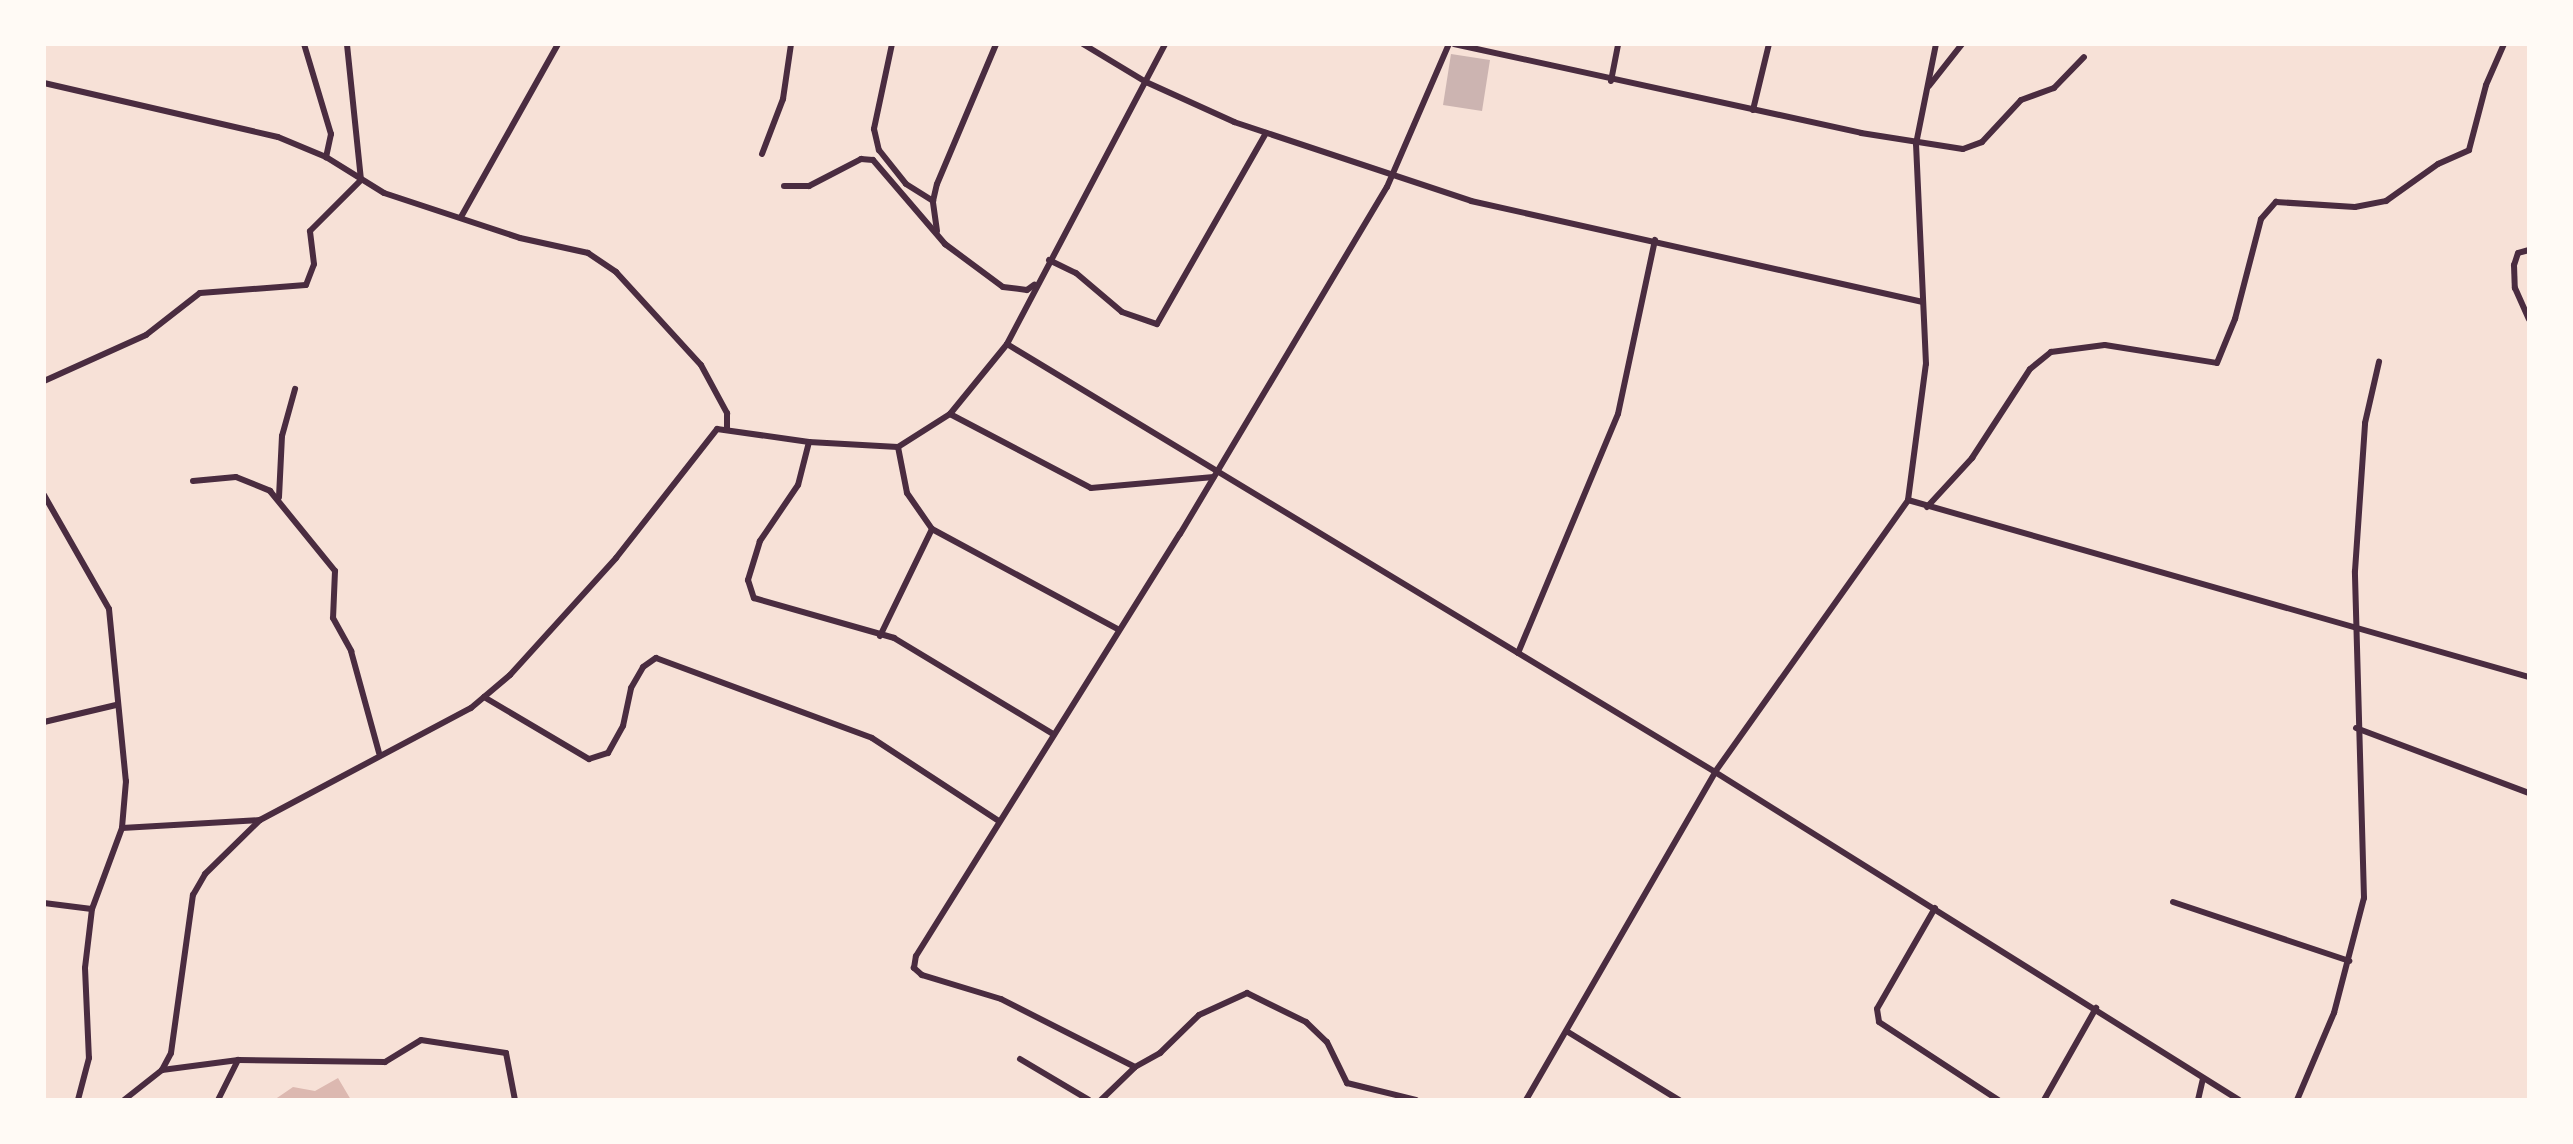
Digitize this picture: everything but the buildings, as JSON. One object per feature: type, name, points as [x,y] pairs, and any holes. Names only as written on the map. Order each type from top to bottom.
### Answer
[{"type":"street","points":[[304,44],[331,134],[326,157]]},
{"type":"street","points":[[347,44],[361,180]]},
{"type":"street","points":[[461,217],[558,44]]},
{"type":"street","points":[[762,154],[783,99],[791,44]]},
{"type":"street","points":[[892,44],[874,129],[879,150],[906,184],[933,201]]},
{"type":"street","points":[[940,238],[933,201],[996,44]]},
{"type":"street","points":[[1083,44],[1146,82],[1266,133],[1392,175],[1503,209],[1655,240],[1923,302]]},
{"type":"street","points":[[124,1100],[162,1070],[177,1036],[193,895],[205,874],[260,820],[484,697],[616,558],[717,429],[809,442],[898,447],[950,414],[1007,344],[1165,44]]},
{"type":"street","points":[[1135,1067],[1001,999],[922,975],[914,968],[916,956],[1216,474],[1392,175],[1451,44],[1611,81],[1916,144],[1974,147],[2021,100],[2054,88],[2084,57]]},
{"type":"street","points":[[1611,81],[1618,44]]},
{"type":"street","points":[[1753,110],[1769,44]]},
{"type":"street","points":[[1526,1100],[1568,1032],[1715,772],[1908,500],[1926,364],[1916,144],[1936,44]]},
{"type":"street","points":[[1926,89],[1962,44]]},
{"type":"street","points":[[1927,507],[1972,458],[2030,369],[2051,352],[2105,345],[2217,363],[2235,319],[2261,219],[2276,202],[2355,207],[2386,201],[2438,164],[2469,150],[2486,85],[2504,44]]},
{"type":"street","points":[[44,83],[278,137],[326,157],[384,193],[588,253],[616,272],[701,365],[727,413],[727,430]]},
{"type":"street","points":[[1049,260],[1076,273],[1122,312],[1157,324],[1266,133]]},
{"type":"street","points":[[784,186],[809,186],[861,159],[873,160],[940,238],[1003,287],[1027,290],[1037,283]]},
{"type":"street","points":[[44,381],[146,335],[200,293],[306,285],[313,275],[310,231],[361,180]]},
{"type":"street","points":[[1518,653],[1618,414],[1655,240]]},
{"type":"street","points":[[2529,250],[2518,253],[2514,265],[2515,288],[2529,319]]},
{"type":"street","points":[[1007,344],[1216,474],[1715,772],[2239,1100]]},
{"type":"street","points":[[2297,1100],[2334,1013],[2364,898],[2356,728],[2358,631],[2355,571],[2365,423],[2379,362]]},
{"type":"street","points":[[279,497],[282,436],[295,389]]},
{"type":"street","points":[[950,414],[1091,488],[1216,474]]},
{"type":"street","points":[[809,442],[798,485],[760,541],[749,591],[754,598],[894,638],[1053,734]]},
{"type":"street","points":[[898,447],[907,493],[932,529],[1118,629]]},
{"type":"street","points":[[193,481],[236,477],[279,497],[335,571],[333,618],[351,651],[379,753]]},
{"type":"street","points":[[44,495],[109,609],[116,705],[126,781],[122,828],[92,909],[85,968],[89,1058],[78,1100]]},
{"type":"street","points":[[1908,500],[2358,631],[2529,677]]},
{"type":"street","points":[[880,636],[932,529]]},
{"type":"street","points":[[484,697],[589,759],[608,753],[623,726],[631,688],[643,667],[656,658],[872,738],[999,821]]},
{"type":"street","points":[[44,722],[116,705]]},
{"type":"street","points":[[2356,728],[2529,793]]},
{"type":"street","points":[[122,828],[260,820]]},
{"type":"street","points":[[2173,902],[2349,961]]},
{"type":"street","points":[[44,903],[92,909]]},
{"type":"street","points":[[1935,908],[1877,1009],[1879,1022],[1998,1100]]},
{"type":"street","points":[[1101,1100],[1135,1067],[1160,1053],[1199,1015],[1247,993],[1306,1022],[1327,1042],[1347,1083],[1416,1100]]},
{"type":"street","points":[[2044,1100],[2096,1008]]},
{"type":"street","points":[[1568,1032],[1679,1100]]},
{"type":"street","points":[[162,1070],[238,1060],[385,1062],[421,1040],[511,1056],[515,1100]]},
{"type":"street","points":[[1020,1059],[1089,1100]]},
{"type":"street","points":[[218,1100],[238,1060]]},
{"type":"street","points":[[2198,1100],[2203,1079]]},
{"type":"shaded area","points":[[338,1078],[351,1100],[274,1100],[293,1087],[315,1091]]}]
